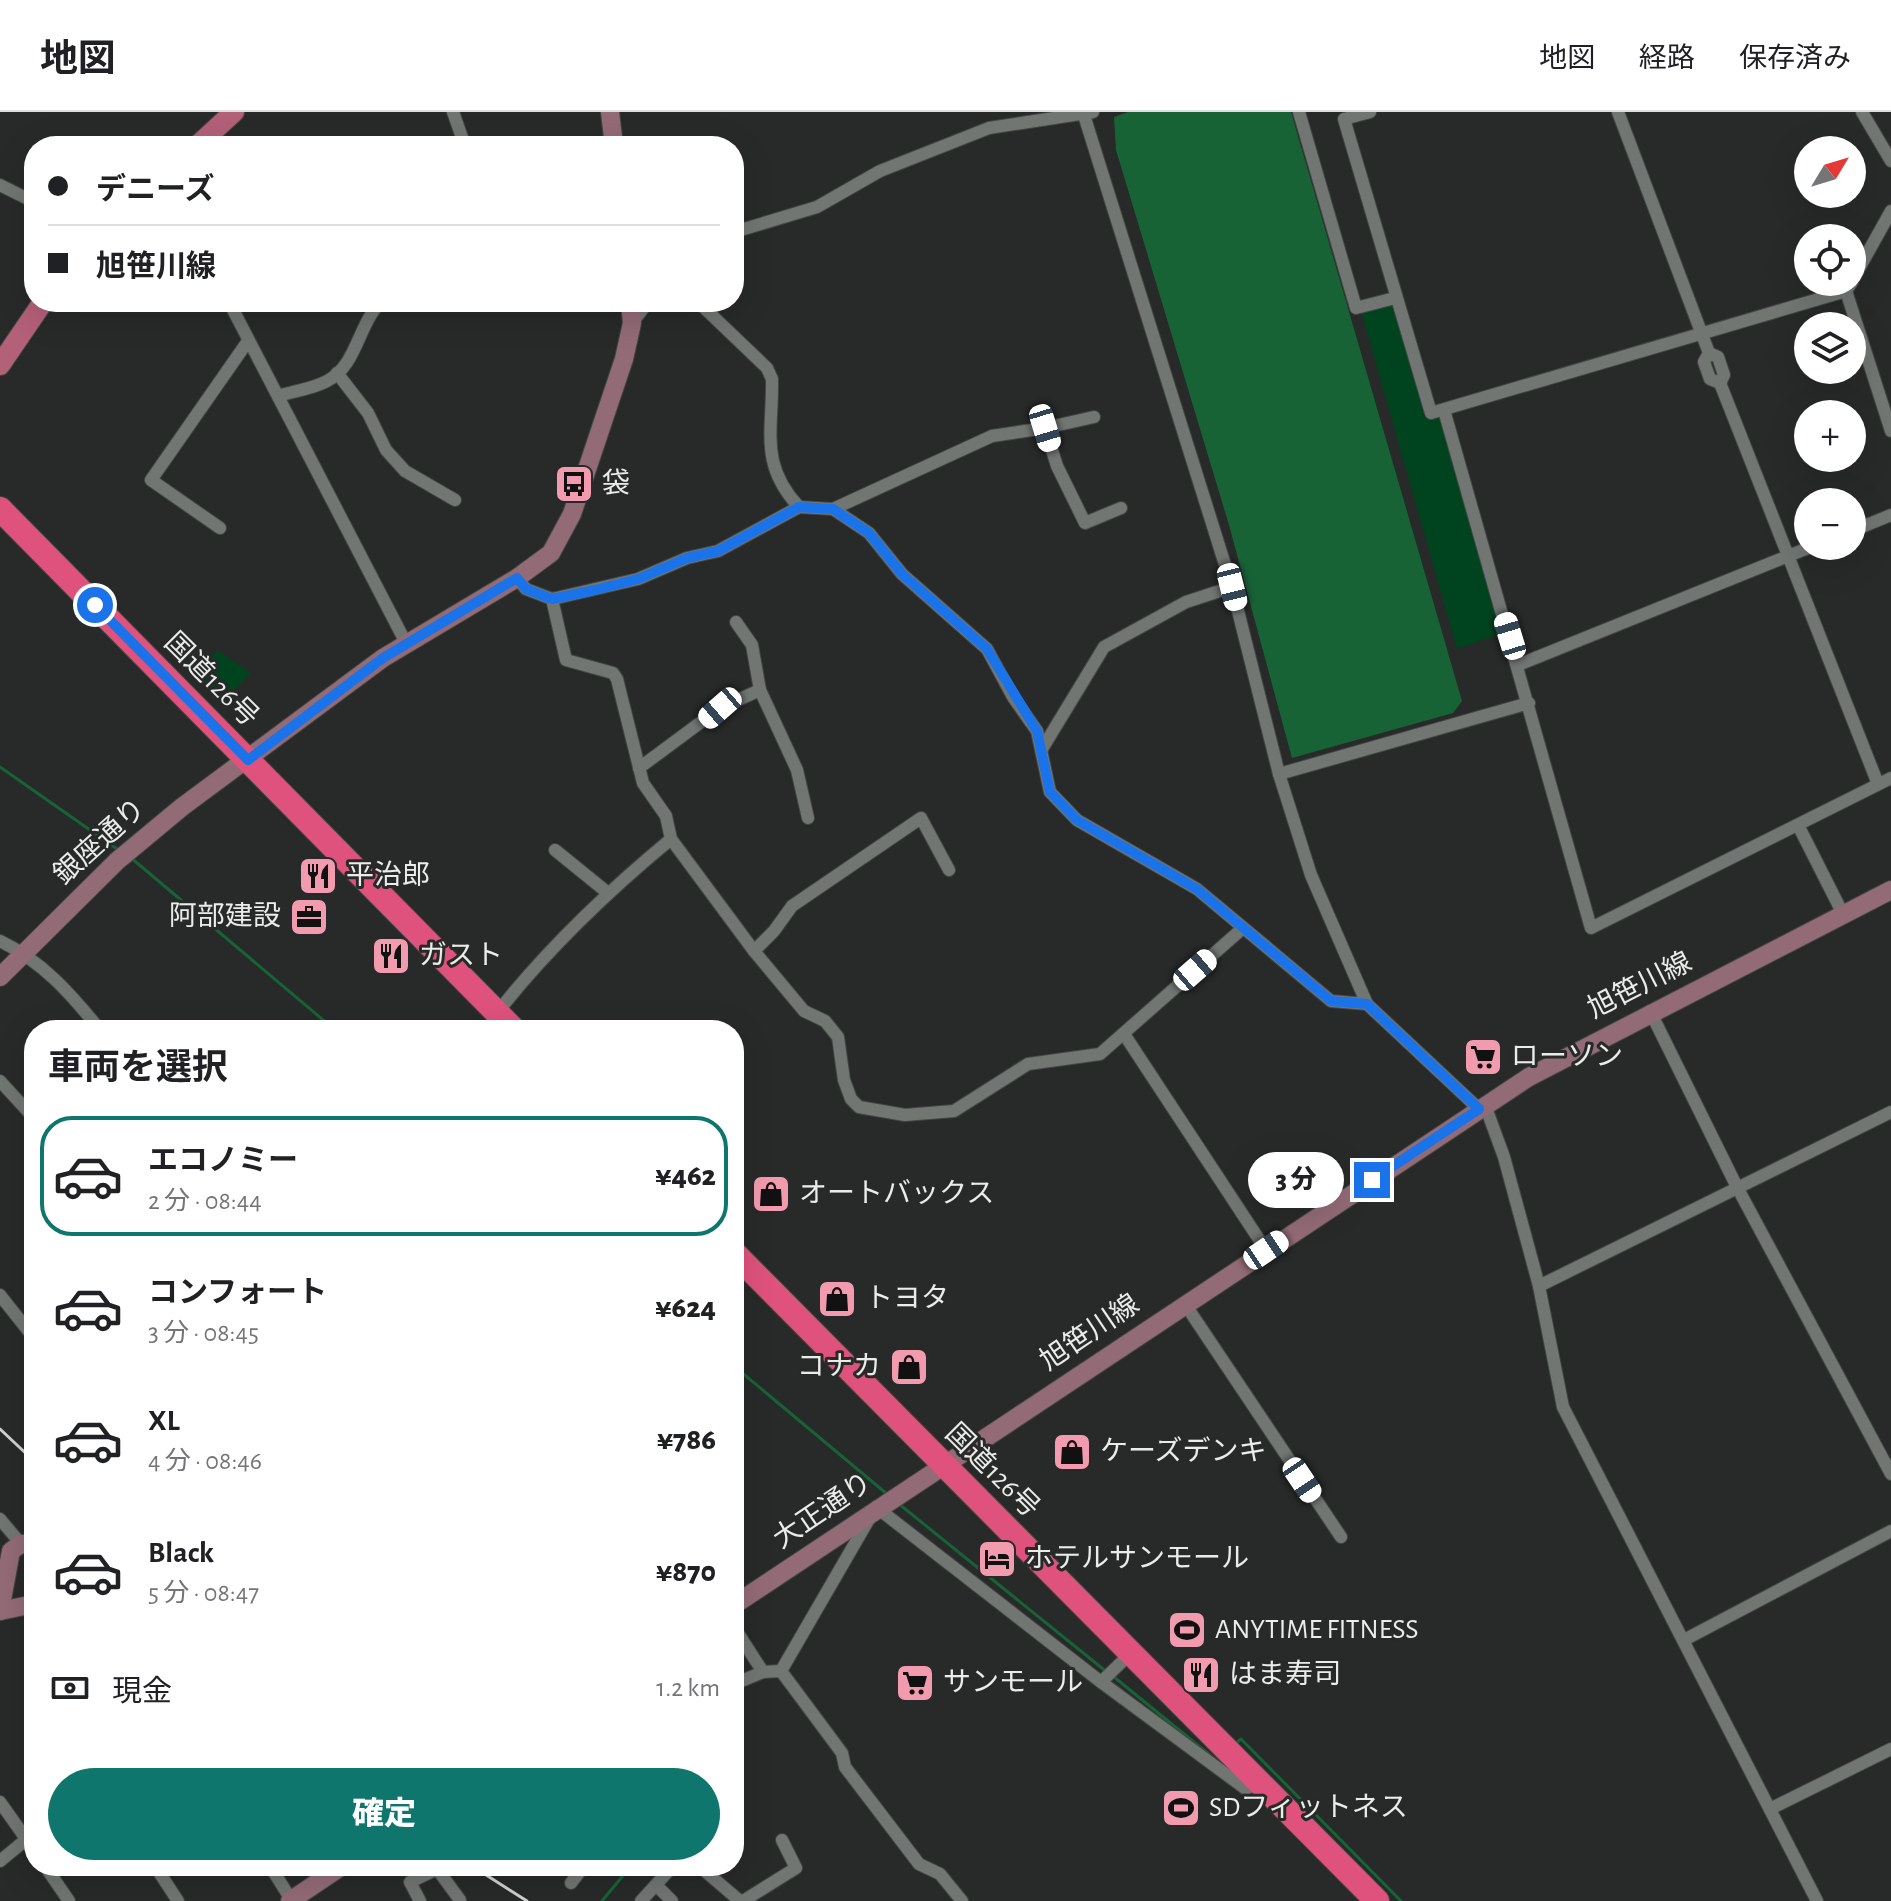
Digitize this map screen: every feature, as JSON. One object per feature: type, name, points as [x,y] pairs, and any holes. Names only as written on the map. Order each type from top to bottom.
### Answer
[{"type":"highway","name":"国道126号","points":[[0,509],[504,1020]]},
{"type":"highway","name":"国道126号","points":[[744,1263],[1377,1901]]},
{"type":"main road","points":[[208,136],[234,112]]},
{"type":"main road","points":[[0,365],[36,312]]},
{"type":"street","points":[[453,112],[461,136]]},
{"type":"street","points":[[610,112],[613,136]]},
{"type":"street","points":[[1299,112],[1356,308],[1395,298]]},
{"type":"street","points":[[1370,112],[1344,119],[1431,413],[1814,296]]},
{"type":"street","points":[[1618,112],[1709,353],[1718,357],[1724,375],[1720,383],[1878,784]]},
{"type":"street","points":[[1862,112],[1891,161]]},
{"type":"street","points":[[744,229],[817,207],[880,171],[989,128],[1087,113],[1232,587],[1279,774],[1311,875],[1367,1004],[1482,1107],[1504,1157],[1539,1286],[1563,1407],[1817,1901]]},
{"type":"street","points":[[0,185],[24,197]]},
{"type":"street","points":[[1866,256],[1891,211]]},
{"type":"street","points":[[1853,296],[1891,431]]},
{"type":"street","points":[[234,312],[406,643]]},
{"type":"street","points":[[278,396],[328,381],[354,350],[364,322],[372,312]]},
{"type":"street","name":"銀座通り","points":[[0,977],[124,854],[406,643],[517,578],[551,553],[564,534],[624,359],[632,323],[631,312]]},
{"type":"street","points":[[632,323],[640,312]]},
{"type":"street","points":[[708,312],[767,368],[772,379],[769,456],[789,496],[799,507]]},
{"type":"street","points":[[220,528],[151,480],[248,341]]},
{"type":"street","points":[[337,373],[368,413],[386,450],[405,471],[455,500]]},
{"type":"street","points":[[1444,410],[1591,928],[1891,778]]},
{"type":"street","points":[[517,578],[526,589],[552,599],[638,579],[687,558],[718,551],[799,507],[833,509],[992,436],[1094,417]]},
{"type":"street","points":[[1045,428],[1057,466],[1085,523],[1121,508]]},
{"type":"street","points":[[833,509],[869,533],[902,574],[981,643],[1035,725],[1050,792],[1077,820],[1197,889],[1331,1001],[1367,1004]]},
{"type":"street","points":[[1866,525],[1891,515]]},
{"type":"street","points":[[1518,665],[1794,554]]},
{"type":"street","points":[[1042,749],[1104,647],[1186,602],[1232,587]]},
{"type":"street","points":[[552,599],[566,660],[613,673],[617,679],[643,783],[666,816],[671,839],[754,951],[804,1011],[825,1021],[838,1037],[839,1059],[851,1099],[870,1111],[905,1115],[954,1111],[1028,1064],[1100,1054],[1243,928]]},
{"type":"street","points":[[736,622],[757,657],[760,690],[797,770],[808,818]]},
{"type":"street","points":[[639,768],[720,708],[760,690]]},
{"type":"street","points":[[1279,774],[1529,703]]},
{"type":"street","points":[[754,951],[792,906],[921,818],[949,870]]},
{"type":"street","points":[[1798,825],[1843,914]]},
{"type":"street","points":[[506,1020],[558,942],[608,893],[671,839]]},
{"type":"street","points":[[555,850],[608,893]]},
{"type":"street","name":"旭笹川線","points":[[944,1465],[1482,1107],[1650,1011],[1891,890]]},
{"type":"street","points":[[0,941],[22,952],[56,979],[91,1020]]},
{"type":"street","points":[[1650,1011],[1737,1187],[1891,1474]]},
{"type":"street","points":[[1124,1034],[1266,1250]]},
{"type":"street","points":[[0,1081],[24,1107]]},
{"type":"street","points":[[1539,1286],[1891,1112]]},
{"type":"street","points":[[0,1295],[24,1325]]},
{"type":"street","points":[[1185,1304],[1341,1537]]},
{"type":"street","name":"大正通り","points":[[744,1598],[876,1507],[944,1465]]},
{"type":"street","points":[[781,1671],[876,1507],[1106,1677],[1246,1789],[1259,1782]]},
{"type":"street","points":[[0,1519],[24,1540]]},
{"type":"street","points":[[1684,1640],[1891,1531]]},
{"type":"street","points":[[24,1546],[11,1551],[8,1558],[7,1585],[0,1611],[24,1606]]},
{"type":"street","points":[[744,1643],[763,1672]]},
{"type":"street","points":[[1106,1677],[1131,1653]]},
{"type":"street","points":[[744,1680],[763,1672],[781,1671]]},
{"type":"street","points":[[781,1671],[842,1753],[845,1767],[919,1864],[940,1874],[962,1901]]},
{"type":"street","points":[[1770,1809],[1891,1749]]},
{"type":"street","points":[[0,1802],[24,1832]]},
{"type":"street","points":[[711,1876],[742,1901],[796,1868],[782,1840]]},
{"type":"street","points":[[0,1861],[24,1846]]},
{"type":"street","points":[[52,1876],[69,1901]]},
{"type":"street","points":[[162,1876],[178,1901]]},
{"type":"street","points":[[276,1876],[291,1901],[327,1876]]},
{"type":"street","points":[[420,1876],[410,1882],[420,1901]]},
{"type":"street","points":[[443,1876],[460,1900]]},
{"type":"street","points":[[571,1883],[576,1876]]},
{"type":"street","points":[[641,1901],[664,1876]]},
{"type":"street","points":[[656,1885],[672,1901]]},
{"type":"shaded area","points":[[1128,112],[1291,112],[1462,701],[1453,713],[1292,758],[1229,525],[1116,150],[1114,117]]},
{"type":"shaded area","points":[[1392,303],[1428,418],[1441,415],[1502,633],[1457,649],[1361,311]]},
{"type":"shaded area","points":[[217,650],[251,673],[227,698],[199,677]]},
{"type":"waterway","points":[[0,767],[120,851]]},
{"type":"waterway","points":[[130,857],[323,1020]]},
{"type":"waterway","points":[[744,1374],[887,1494]]},
{"type":"waterway","points":[[899,1504],[1108,1673]]},
{"type":"waterway","points":[[1114,1677],[1211,1756]]},
{"type":"waterway","points":[[1234,1745],[1241,1739],[1401,1901]]},
{"type":"waterway","points":[[602,1901],[623,1876]]},
{"type":"railway","points":[[0,1429],[24,1452]]},
{"type":"railway","points":[[488,1876],[527,1901]]},
{"type":"place","name":"袋","points":[[574,484]]},
{"type":"place","name":"平治郎","points":[[318,876]]},
{"type":"place","name":"阿部建設","points":[[309,917]]},
{"type":"place","name":"ガスト","points":[[391,956]]},
{"type":"place","name":"ローソン","points":[[1483,1057]]},
{"type":"place","name":"オートバックス","points":[[771,1194]]},
{"type":"place","name":"トヨタ","points":[[837,1299]]},
{"type":"place","name":"コナカ","points":[[909,1367]]},
{"type":"place","name":"ケーズデンキ","points":[[1072,1452]]},
{"type":"place","name":"ホテルサンモール","points":[[997,1559]]},
{"type":"place","name":"ANYTIME FITNESS","points":[[1187,1630]]},
{"type":"place","name":"はま寿司","points":[[1201,1675]]},
{"type":"place","name":"サンモール","points":[[915,1683]]},
{"type":"place","name":"SDフィットネス","points":[[1181,1808]]},
{"type":"route","points":[[95,605],[248,760],[383,658],[517,578],[526,589],[552,599],[595,590],[638,579],[687,558],[718,551],[799,507],[833,509],[869,533],[902,574],[987,649],[1013,697],[1035,725],[1050,792],[1077,820],[1197,889],[1331,1001],[1346,1005],[1367,1004],[1479,1109],[1372,1180]]}]
